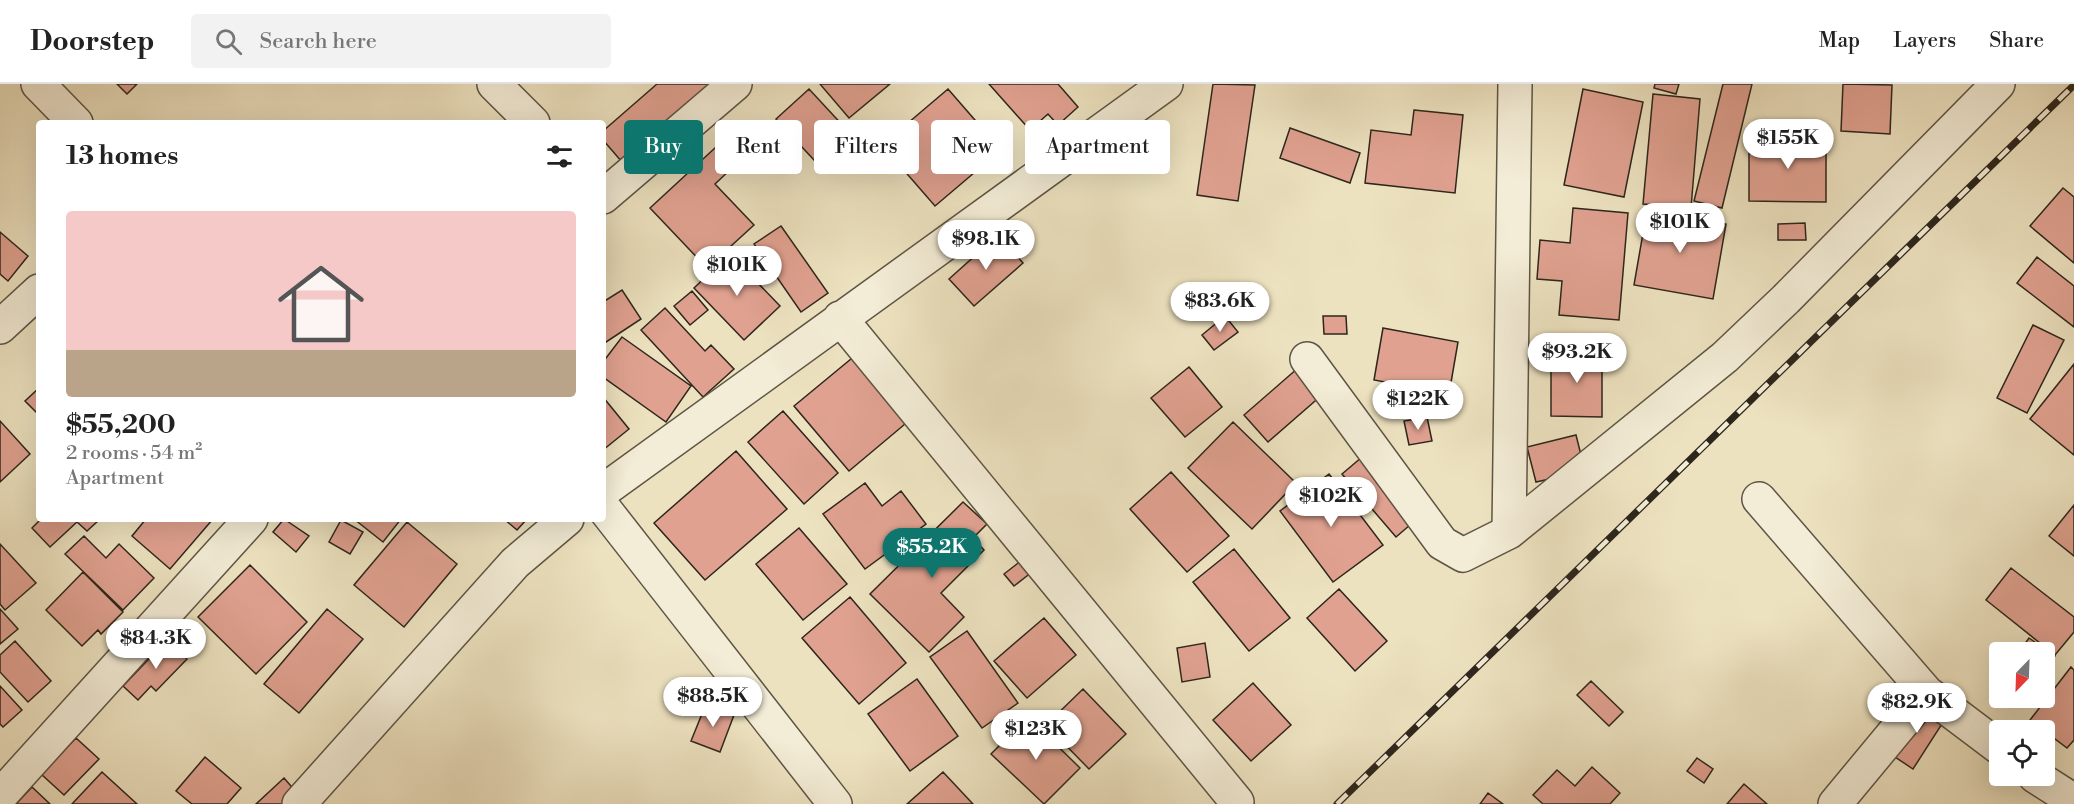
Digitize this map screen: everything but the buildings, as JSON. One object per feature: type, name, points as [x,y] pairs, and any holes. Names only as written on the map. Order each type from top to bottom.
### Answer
[{"type":"street","points":[[38,84],[73,120]]},
{"type":"street","points":[[494,84],[530,120]]},
{"type":"street","points":[[606,194],[735,84]]},
{"type":"street","points":[[606,489],[1166,84]]},
{"type":"street","points":[[1509,532],[1515,84]]},
{"type":"street","points":[[1307,359],[1442,543],[1463,555],[1509,532],[1725,357],[1786,299],[1998,84]]},
{"type":"street","points":[[0,327],[36,294]]},
{"type":"street","points":[[840,318],[1237,802]]},
{"type":"street","points":[[1759,499],[1927,693],[1989,740]]},
{"type":"street","points":[[606,511],[835,804]]},
{"type":"street","points":[[0,796],[248,522]]},
{"type":"street","points":[[299,804],[515,563],[563,522]]},
{"type":"street","points":[[1835,804],[1927,693]]},
{"type":"street","points":[[2051,786],[2074,801]]},
{"type":"railway","points":[[1337,804],[2074,85]]}]
